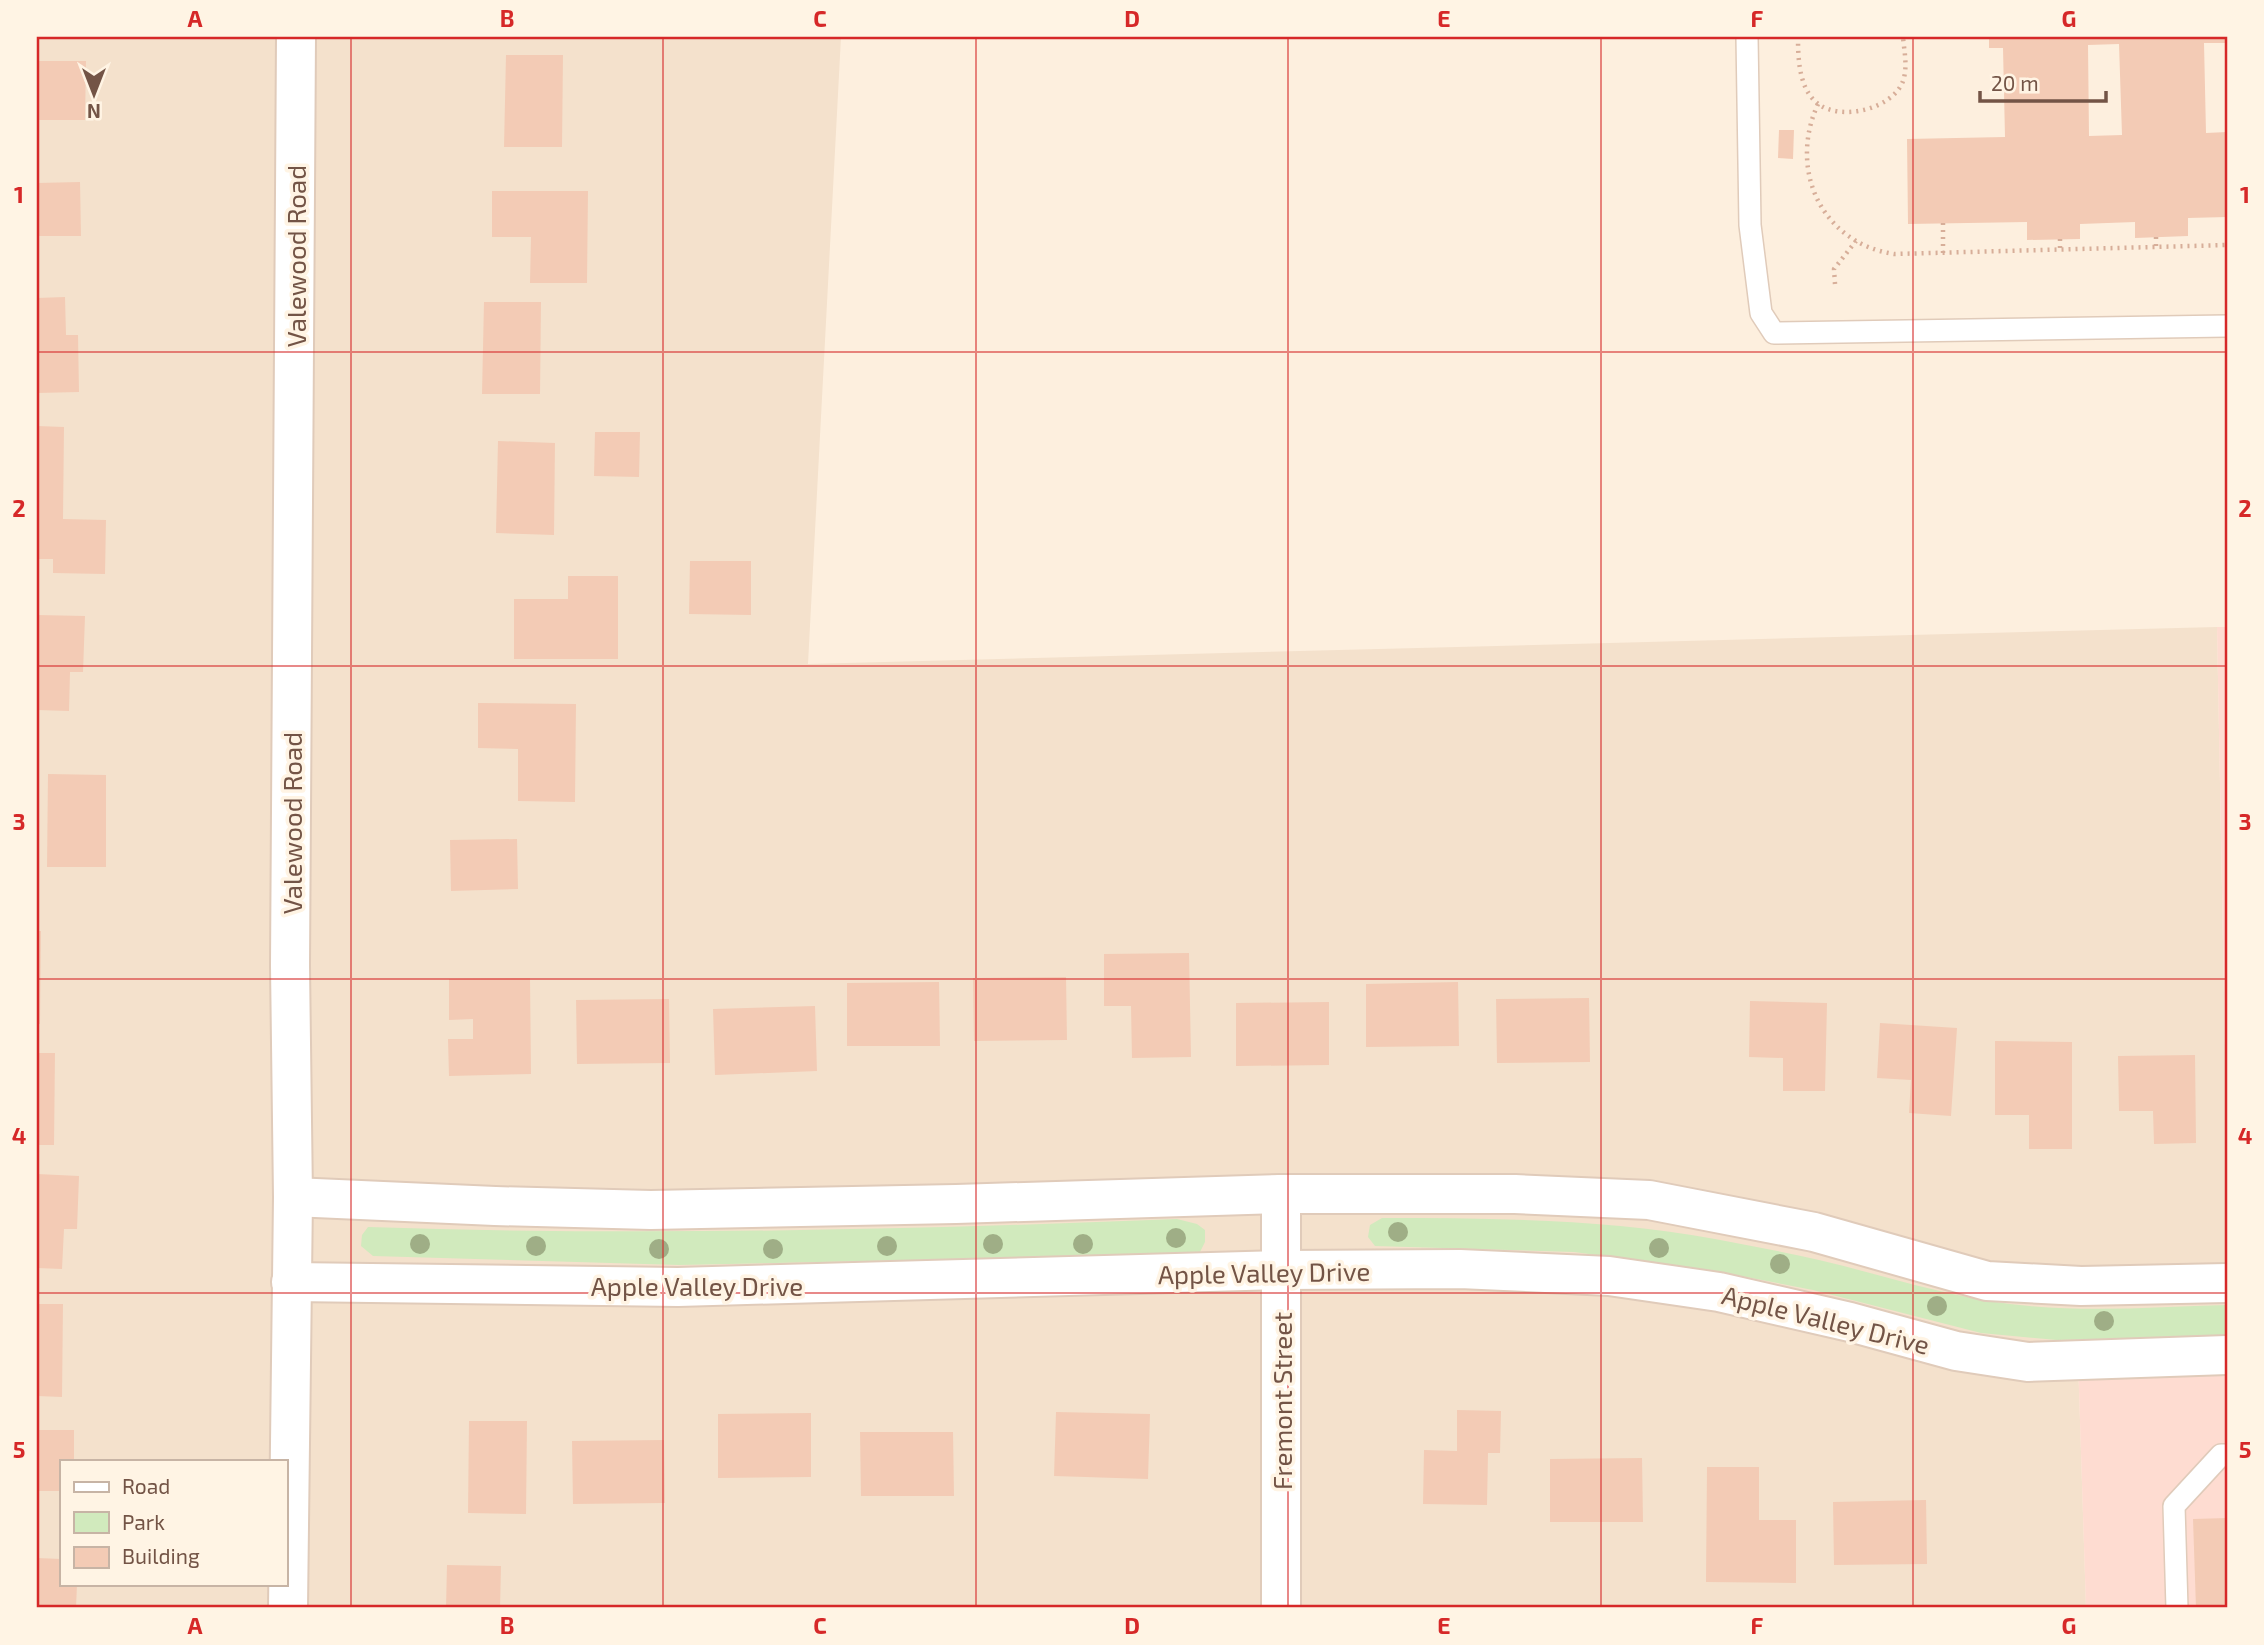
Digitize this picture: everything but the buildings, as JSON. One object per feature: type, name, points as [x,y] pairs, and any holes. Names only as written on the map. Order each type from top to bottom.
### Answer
[{"type":"street","name":"Valewood Road","points":[[288,1608],[293,1197],[290,953],[296,37]]},
{"type":"street","points":[[293,1197],[651,1210],[1281,1194],[1515,1194],[1649,1200],[1814,1232],[1987,1281],[2081,1286],[2227,1283]]},
{"type":"street","name":"Fremont Street","points":[[1281,1194],[1281,1608]]},
{"type":"street","name":"Apple Valley Drive","points":[[292,1282],[678,1287],[1281,1270],[1460,1269],[1609,1276],[1719,1292],[1850,1321],[1955,1351],[2028,1362],[2227,1355]]},
{"type":"lane","points":[[1747,37],[1750,225],[1761,313],[1774,333],[2227,326]]},
{"type":"lane","points":[[2177,1608],[2174,1506],[2221,1455],[2227,1455]]},
{"type":"path","points":[[1798,37],[1802,78],[1808,92],[1818,104],[1835,110],[1861,111],[1881,105],[1896,93],[1903,80],[1905,65],[1903,37]]},
{"type":"path","points":[[1818,104],[1806,139],[1810,178],[1816,198],[1825,215],[1856,241],[1875,251],[1894,254],[2227,244]]},
{"type":"path","points":[[1943,223],[1943,253]]},
{"type":"path","points":[[2156,237],[2156,246]]},
{"type":"path","points":[[2060,239],[2060,249]]},
{"type":"path","points":[[1835,284],[1834,269],[1856,241]]},
{"type":"shaded area","points":[[37,37],[841,37],[808,664],[2217,627],[2227,1154],[2227,1320],[2077,1328],[2086,1608],[37,1608]]},
{"type":"shaded area","points":[[2217,627],[2227,627],[2227,1154]]},
{"type":"shaded area","points":[[2227,1320],[2227,1608],[2086,1608],[2077,1328]]},
{"type":"green space","points":[[1382,1218],[1549,1221],[1674,1232],[1793,1254],[1937,1291],[2037,1307],[2091,1309],[2227,1305],[2227,1336],[2057,1340],[1981,1333],[1813,1290],[1710,1270],[1574,1252],[1375,1246],[1368,1237],[1370,1225]]},
{"type":"green space","points":[[1177,1219],[1197,1224],[1205,1230],[1205,1242],[1199,1254],[679,1265],[373,1256],[361,1246],[362,1235],[368,1227],[671,1231],[975,1226]]}]
